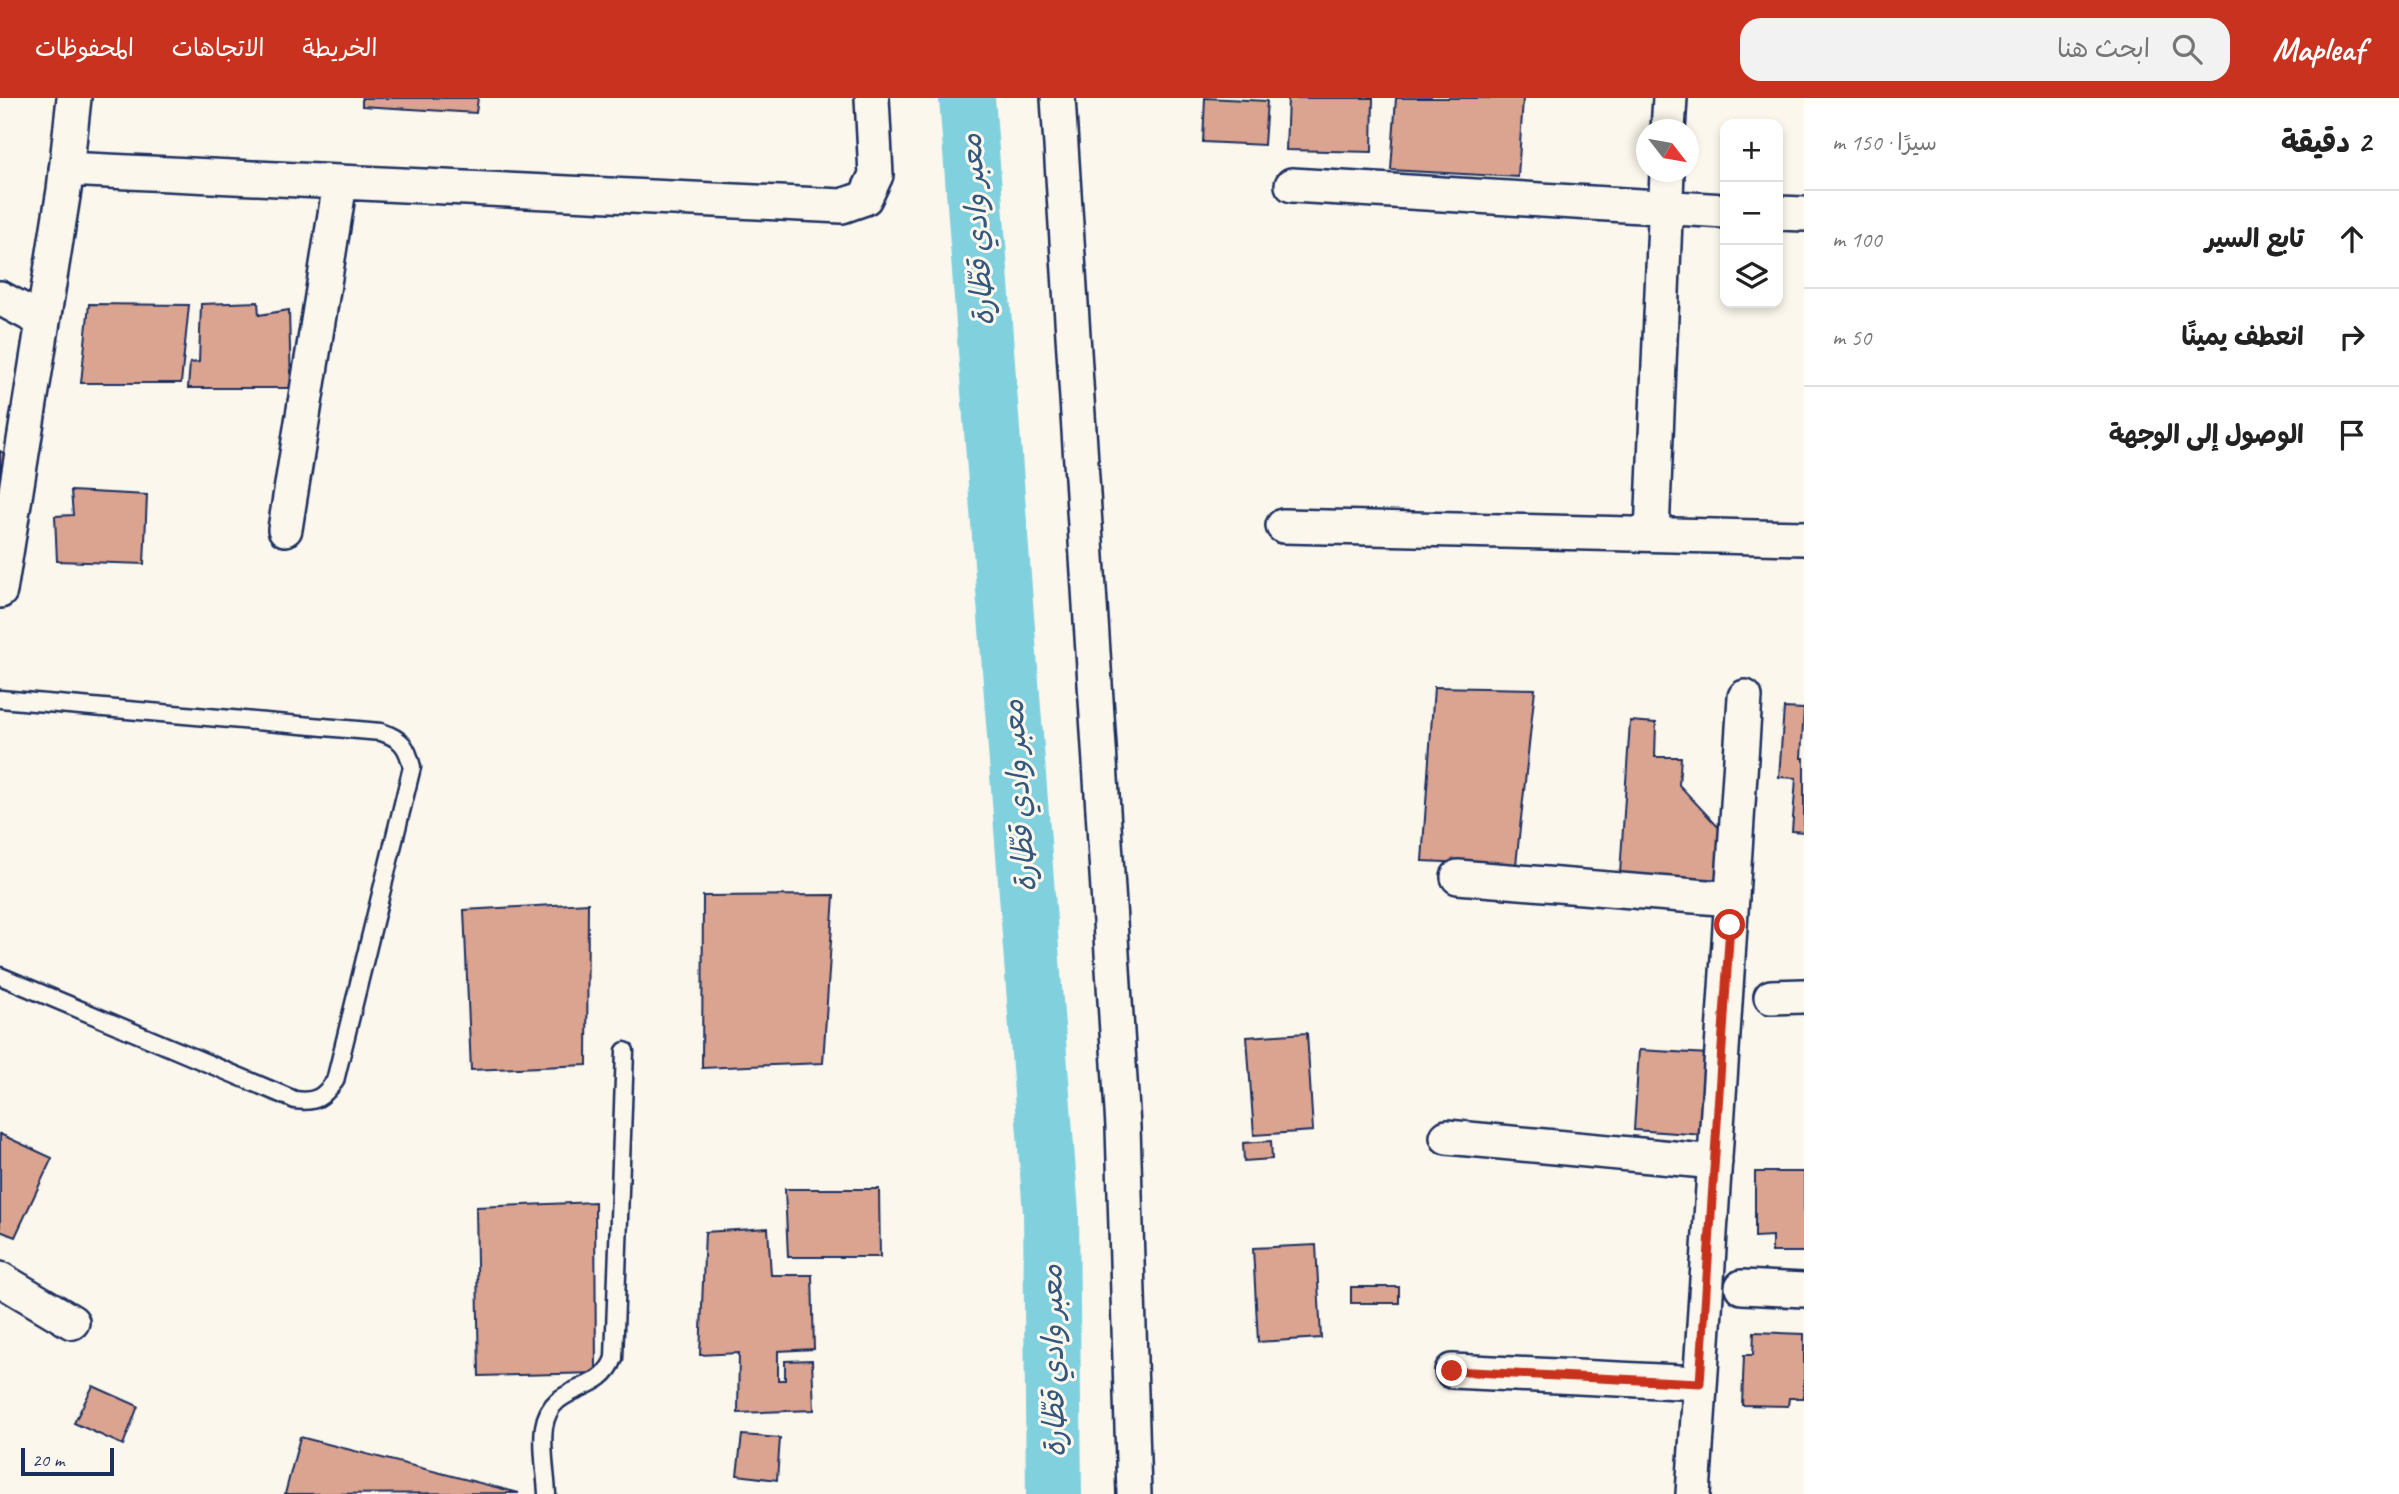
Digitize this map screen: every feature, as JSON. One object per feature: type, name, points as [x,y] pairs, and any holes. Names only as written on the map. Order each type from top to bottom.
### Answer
[{"type":"street","points":[[0,592],[66,170],[74,98]]},
{"type":"street","points":[[66,170],[842,206],[865,198],[876,174],[872,98]]},
{"type":"street","points":[[1058,98],[1123,1127],[1134,1494]]},
{"type":"street","points":[[1669,119],[1670,98]]},
{"type":"street","points":[[1651,533],[1666,182]]},
{"type":"street","points":[[285,529],[341,183]]},
{"type":"street","points":[[1292,185],[1720,211]]},
{"type":"street","points":[[1783,214],[1804,215]]},
{"type":"street","points":[[0,298],[43,321]]},
{"type":"street","points":[[1283,526],[1804,538]]},
{"type":"street","points":[[1693,1494],[1745,697]]},
{"type":"street","points":[[1458,877],[1732,899]]},
{"type":"street","points":[[1771,997],[1804,996]]},
{"type":"street","points":[[1447,1137],[1715,1162]]},
{"type":"street","points":[[0,1279],[72,1322]]},
{"type":"street","points":[[1742,1287],[1804,1290]]},
{"type":"street","points":[[1452,1371],[1700,1383]]},
{"type":"lane","points":[[0,699],[381,732],[396,737],[407,747],[412,767],[335,1081],[324,1096],[310,1102],[295,1100],[0,976]]},
{"type":"lane","points":[[547,1494],[544,1428],[550,1409],[566,1392],[600,1380],[610,1371],[614,1358],[625,1051]]},
{"type":"building","points":[[362,98],[478,98],[476,113],[362,106]]},
{"type":"building","points":[[1205,98],[1267,101],[1264,145],[1203,142]]},
{"type":"building","points":[[1288,98],[1373,98],[1372,152],[1286,150]]},
{"type":"building","points":[[1396,98],[1523,98],[1518,177],[1391,170]]},
{"type":"building","points":[[258,302],[259,315],[289,310],[291,388],[188,388],[190,363],[199,362],[201,304]]},
{"type":"building","points":[[89,304],[189,305],[181,383],[81,383]]},
{"type":"building","points":[[0,451],[5,454],[0,487]]},
{"type":"building","points":[[71,491],[147,495],[144,564],[57,561],[55,516],[73,515]]},
{"type":"building","points":[[1434,687],[1535,689],[1516,865],[1422,861]]},
{"type":"building","points":[[1784,708],[1804,709],[1801,758],[1804,758],[1804,832],[1792,831],[1796,778],[1779,777]]},
{"type":"building","points":[[1630,721],[1656,723],[1655,757],[1681,757],[1679,785],[1722,831],[1717,881],[1620,874]]},
{"type":"building","points":[[834,895],[823,1063],[702,1068],[703,896]]},
{"type":"building","points":[[588,903],[587,1065],[471,1070],[464,910]]},
{"type":"building","points":[[1307,1033],[1313,1131],[1254,1135],[1247,1037]]},
{"type":"building","points":[[1639,1050],[1709,1054],[1704,1135],[1634,1130]]},
{"type":"building","points":[[0,1134],[52,1158],[15,1237],[0,1231]]},
{"type":"building","points":[[1271,1141],[1272,1159],[1244,1161],[1243,1143]]},
{"type":"building","points":[[1755,1172],[1804,1172],[1804,1252],[1772,1252],[1772,1236],[1755,1237]]},
{"type":"building","points":[[785,1189],[879,1189],[880,1257],[788,1257]]},
{"type":"building","points":[[595,1202],[596,1373],[479,1376],[476,1207]]},
{"type":"building","points":[[768,1228],[771,1275],[812,1275],[814,1349],[778,1351],[778,1380],[785,1380],[785,1361],[812,1360],[814,1410],[738,1413],[739,1353],[700,1355],[705,1232]]},
{"type":"building","points":[[1316,1245],[1321,1338],[1258,1342],[1253,1248]]},
{"type":"building","points":[[1351,1287],[1399,1287],[1399,1303],[1351,1303]]},
{"type":"building","points":[[1754,1332],[1804,1334],[1804,1398],[1789,1398],[1788,1406],[1742,1405],[1744,1355],[1753,1355]]},
{"type":"building","points":[[93,1386],[138,1406],[123,1445],[74,1423]]},
{"type":"building","points":[[742,1435],[780,1438],[777,1480],[737,1475]]},
{"type":"building","points":[[300,1437],[519,1493],[285,1494]]},
{"type":"waterway","name":"معبر وادي قطّارة","points":[[967,98],[1051,1213],[1054,1494]]},
{"type":"route","points":[[1452,1371],[1700,1383],[1730,925]]}]
